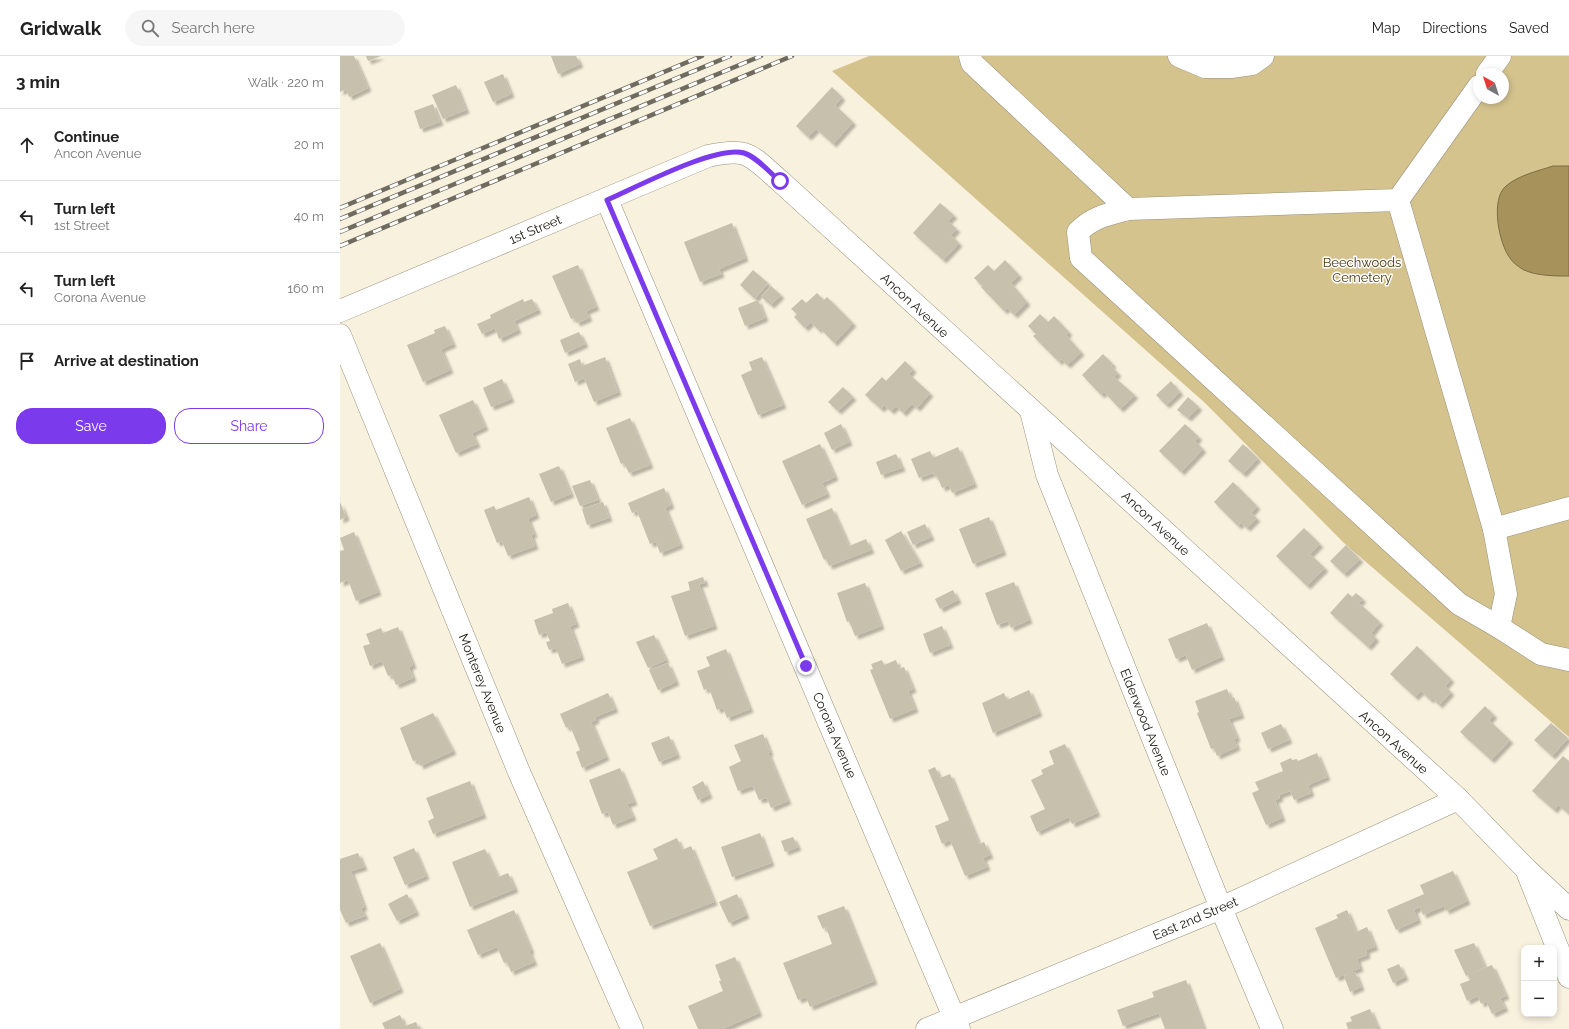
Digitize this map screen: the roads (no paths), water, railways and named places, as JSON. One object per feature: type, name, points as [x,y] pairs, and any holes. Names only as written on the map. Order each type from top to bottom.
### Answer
[{"type":"street","points":[[970,56],[972,64],[1128,209]]},
{"type":"street","points":[[1179,56],[1205,67],[1232,68],[1252,64],[1263,56]]},
{"type":"street","points":[[1492,68],[1500,56]]},
{"type":"street","points":[[1398,200],[1473,94]]},
{"type":"street","name":"1st Street","points":[[340,311],[607,200],[708,156],[731,151]]},
{"type":"street","name":"Ancon Avenue","points":[[731,151],[746,154],[775,177],[1031,411],[1100,471],[1458,799],[1526,869],[1569,909]]},
{"type":"street","name":"Corona Avenue","points":[[607,200],[957,1023]]},
{"type":"street","points":[[1398,200],[1128,209],[1099,216],[1086,224],[1078,232],[1081,258],[1459,604],[1541,654],[1569,660]]},
{"type":"street","points":[[1398,200],[1494,529],[1506,594],[1499,627]]},
{"type":"street","name":"Monterey Avenue","points":[[340,335],[519,772],[632,1029]]},
{"type":"street","name":"Elderwood Avenue","points":[[1031,411],[1047,475],[1221,908],[1272,1029]]},
{"type":"street","points":[[1494,529],[1569,508]]},
{"type":"street","name":"East 2nd Street","points":[[927,1029],[957,1023],[1221,908],[1458,799]]},
{"type":"street","points":[[1526,869],[1569,977]]},
{"type":"railway","points":[[340,208],[702,56]]},
{"type":"railway","points":[[340,219],[730,56]]},
{"type":"railway","points":[[340,232],[761,56]]},
{"type":"railway","points":[[340,246],[792,56]]},
{"type":"park label","name":"Beechwoods Cemetery","points":[[1362,270]]}]
